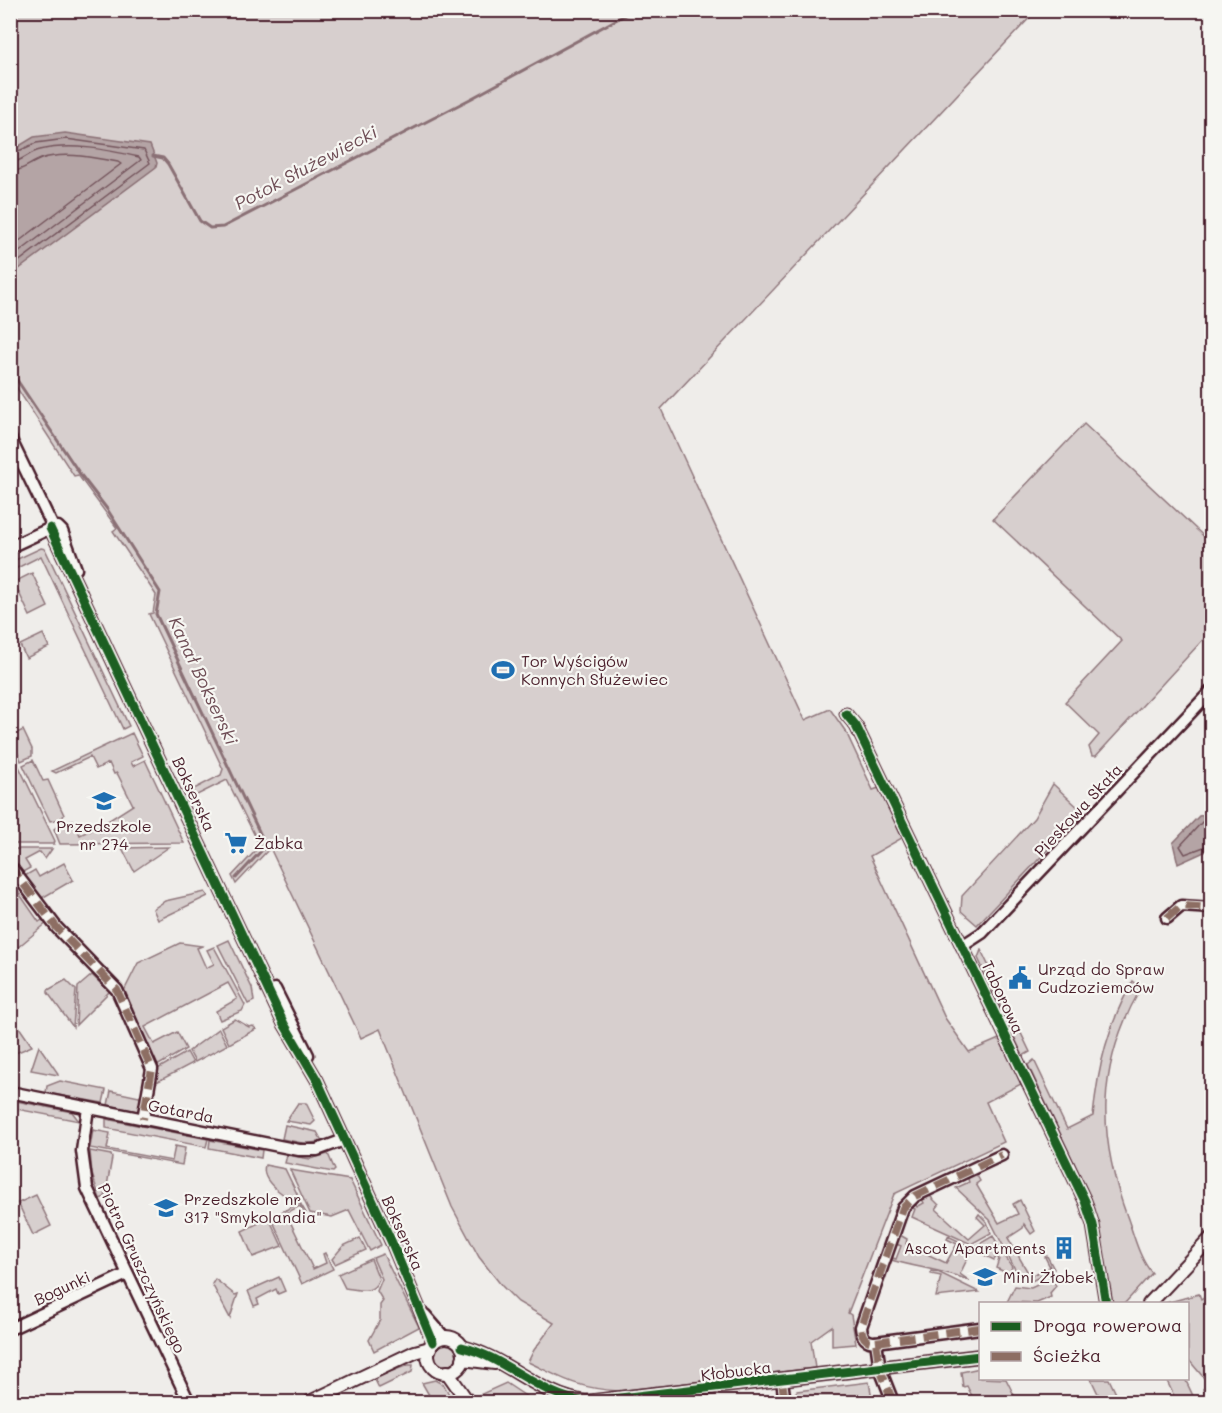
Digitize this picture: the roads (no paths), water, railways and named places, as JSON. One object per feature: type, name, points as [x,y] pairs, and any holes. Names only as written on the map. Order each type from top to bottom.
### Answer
[{"type":"street","name":"Bokserska","points":[[10,438],[52,527],[60,528],[65,538],[79,583],[262,972],[284,1024],[313,1071],[423,1313],[434,1347]]},
{"type":"street","points":[[10,547],[52,527]]},
{"type":"street","name":"Pieskowa Skała","points":[[962,946],[982,933],[1212,690]]},
{"type":"street","name":"Taborowa","points":[[846,714],[856,726],[1085,1201],[1093,1225],[1106,1302]]},
{"type":"street","points":[[10,866],[57,928],[116,988],[152,1069],[143,1119]]},
{"type":"street","points":[[1167,918],[1181,906],[1212,908]]},
{"type":"street","name":"Gotarda","points":[[10,1092],[306,1151],[322,1149],[344,1140]]},
{"type":"street","name":"Piotra Gruszczyńskiego","points":[[88,1108],[82,1145],[85,1180],[95,1208],[189,1402]]},
{"type":"street","points":[[979,1328],[868,1342],[864,1338],[861,1327],[863,1316],[906,1203],[915,1196],[1002,1155]]},
{"type":"street","points":[[1151,1302],[1212,1237]]},
{"type":"street","name":"Bogunki","points":[[10,1329],[127,1274]]},
{"type":"street","points":[[310,1402],[396,1362],[457,1340],[457,1362],[469,1402]]},
{"type":"street","points":[[876,1342],[880,1369],[890,1402]]},
{"type":"street","points":[[434,1347],[435,1368],[457,1362]]},
{"type":"street","name":"Kłobucka","points":[[457,1362],[481,1352],[548,1391],[586,1402],[979,1356]]},
{"type":"street","points":[[782,1380],[784,1402]]},
{"type":"water","points":[[65,133],[150,145],[157,163],[156,167],[11,275],[11,151],[34,137]]},
{"type":"water","points":[[1211,814],[1211,849],[1178,864],[1173,843],[1199,816]]},
{"type":"waterway","name":"Potok Służewiecki","points":[[153,156],[163,158],[168,164],[200,221],[210,228],[223,227],[474,97],[634,10]]},
{"type":"waterway","name":"Kanał Bokserski","points":[[15,377],[80,474],[107,509],[160,592],[156,614],[264,842],[263,849],[236,878]]},
{"type":"place","name":"Tor Wyścigów Konnych Służewiec","points":[[503,670]]},
{"type":"place","name":"Przedszkole nr 274","points":[[104,801]]},
{"type":"place","name":"Żabka","points":[[236,843]]},
{"type":"place","name":"Urząd do Spraw Cudzoziemców","points":[[1020,978]]},
{"type":"place","name":"Przedszkole nr 317 \"Smykolandia\"","points":[[166,1208]]},
{"type":"place","name":"Ascot Apartments","points":[[1064,1248]]},
{"type":"place","name":"Mini Żłobek","points":[[985,1277]]}]
